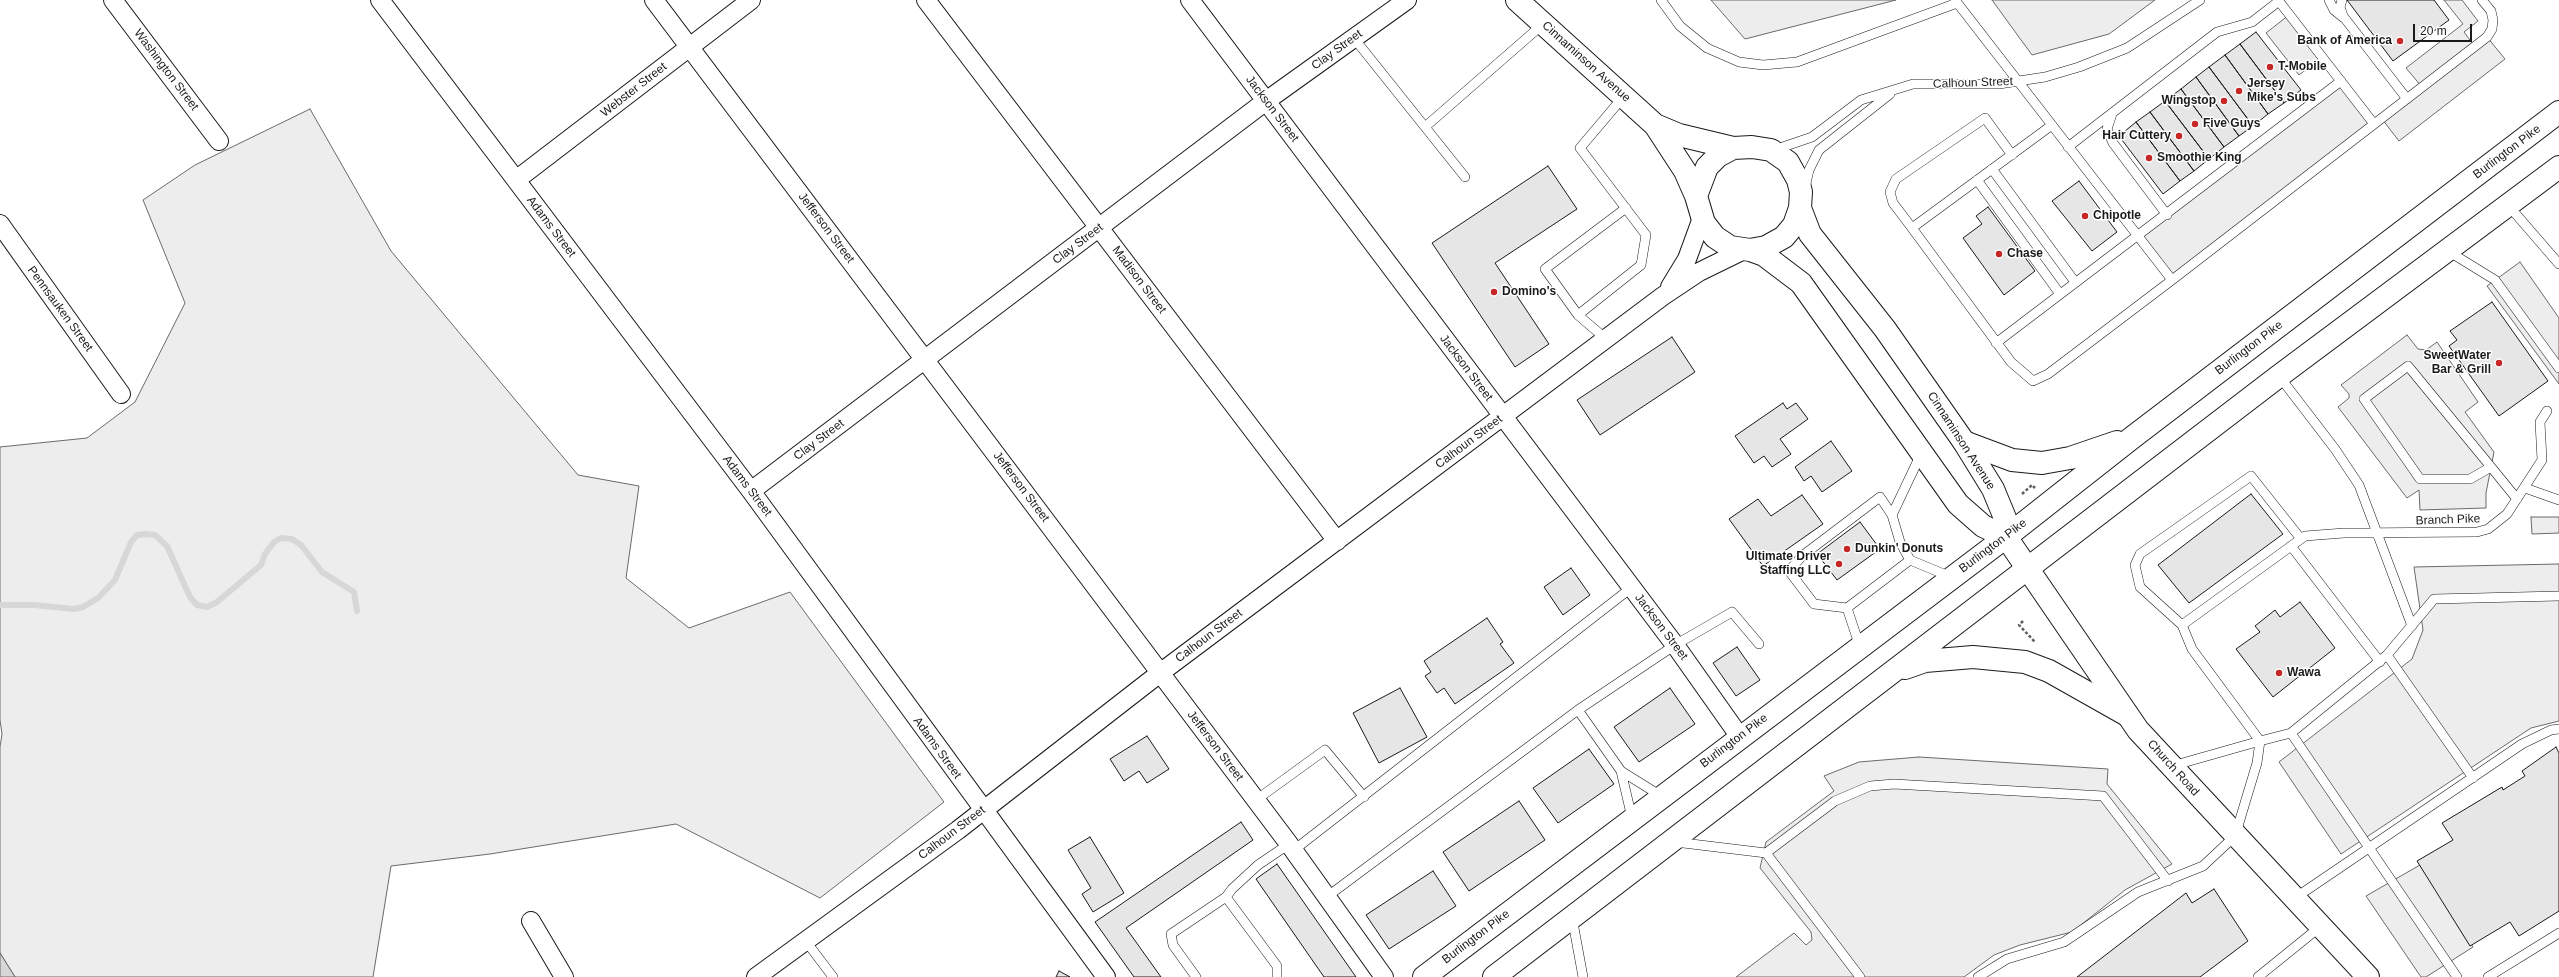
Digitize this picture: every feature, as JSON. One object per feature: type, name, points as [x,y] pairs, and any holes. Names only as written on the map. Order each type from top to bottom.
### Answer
[{"type":"main road","name":"Cinnaminson Avenue","points":[[1517,0],[1655,125],[1673,149],[1696,196],[1702,218],[1708,230],[1722,243],[1772,259],[1801,283],[1921,454],[1966,512],[1985,528],[2006,537],[2005,518],[1993,489],[1964,442],[1885,329],[1810,234],[1801,203],[1798,180],[1794,171],[1782,157],[1771,150],[1752,147],[1733,148],[1678,135],[1655,125]]},
{"type":"main road","name":"Burlington Pike","points":[[1424,977],[1950,577],[2006,537],[2133,437],[2559,112]]},
{"type":"main road","points":[[1696,196],[1707,167],[1718,156],[1733,148]]},
{"type":"main road","points":[[1494,977],[2279,376],[2559,166]]},
{"type":"main road","name":"Calhoun Street","points":[[1747,250],[1771,245],[1784,237],[1794,225],[1801,203]]},
{"type":"main road","points":[[1964,442],[2012,460],[2042,463],[2070,458],[2133,437]]},
{"type":"main road","name":"Church Road","points":[[2006,537],[2026,570],[2127,715],[2235,836],[2321,926],[2360,974]]},
{"type":"main road","points":[[1890,674],[1925,661],[1959,658],[2003,658],[2025,662],[2049,671],[2127,715]]},
{"type":"street","name":"Washington Street","points":[[113,0],[219,141]]},
{"type":"street","name":"Adams Street","points":[[380,0],[751,491],[982,810],[1106,977]]},
{"type":"street","name":"Jefferson Street","points":[[654,0],[1328,896],[1384,977]]},
{"type":"street","name":"Webster Street","points":[[516,180],[751,0]]},
{"type":"street","name":"Madison Street","points":[[926,0],[1337,541]]},
{"type":"street","name":"Jackson Street","points":[[1190,0],[1675,645],[1740,737]]},
{"type":"street","name":"Clay Street","points":[[751,491],[1266,102],[1407,0]]},
{"type":"street","name":"Calhoun Street","points":[[1663,296],[1687,259],[1702,218]]},
{"type":"street","name":"Pennsauken Street","points":[[0,224],[121,394]]},
{"type":"street","name":"Calhoun Street","points":[[756,977],[958,830],[1160,673],[1663,296],[1698,272],[1747,250]]},
{"type":"street","points":[[530,921],[564,977]]},
{"type":"lane","points":[[1661,0],[1680,26],[1707,48],[1739,62],[1762,65],[1797,62],[1956,1],[2172,280]]},
{"type":"lane","name":"Calhoun Street","points":[[1771,150],[1812,137],[1861,100],[1913,84],[1999,84],[2018,82],[2068,71],[2110,56],[2144,38],[2200,0]]},
{"type":"lane","points":[[2329,0],[2334,10],[2345,19],[2407,99]]},
{"type":"lane","points":[[2342,0],[2341,9],[2345,19]]},
{"type":"lane","points":[[2012,155],[1985,118],[1896,179],[1890,192],[1893,204],[1996,343],[2011,362],[2033,381],[2048,374],[2487,37],[2493,27],[2493,18],[2482,0]]},
{"type":"lane","points":[[2068,147],[2217,32],[2252,22],[2278,1],[2374,124]]},
{"type":"lane","points":[[1425,127],[1543,24]]},
{"type":"lane","points":[[1353,38],[1465,177]]},
{"type":"lane","points":[[1996,343],[2340,81]]},
{"type":"lane","name":"Calhoun Street","points":[[1801,203],[1809,170],[1819,150],[1894,91]]},
{"type":"lane","points":[[1578,315],[1641,265],[1646,234],[1580,148],[1624,96]]},
{"type":"lane","points":[[2112,114],[2108,129],[2112,143],[2166,215]]},
{"type":"lane","points":[[1912,228],[2052,125]]},
{"type":"lane","points":[[1992,169],[2075,282]]},
{"type":"lane","points":[[1977,180],[2060,294]]},
{"type":"lane","points":[[2507,204],[2559,264]]},
{"type":"lane","points":[[1606,339],[1578,315],[1544,269],[1626,208]]},
{"type":"lane","points":[[2446,251],[2495,280],[2559,368]]},
{"type":"lane","points":[[2491,467],[2470,479],[2420,479],[2364,399],[2408,366],[2491,467],[2517,499]]},
{"type":"lane","points":[[2279,376],[2351,472],[2359,485],[2376,534],[2412,626]]},
{"type":"lane","name":"Branch Pike","points":[[2301,539],[2306,536],[2344,533],[2376,534],[2484,530],[2501,521],[2525,488],[2542,460],[2540,422],[2547,411]]},
{"type":"lane","points":[[1892,515],[1921,454]]},
{"type":"lane","points":[[1978,977],[2008,959],[2064,942],[2138,892],[2203,866],[2235,836],[2257,763],[2260,741],[2192,649],[2182,625],[2140,587],[2135,565],[2140,554],[2251,476],[2301,539],[2182,625]]},
{"type":"lane","points":[[2525,488],[2559,500]]},
{"type":"lane","points":[[1910,560],[1847,608],[1814,604],[1789,571],[1808,551],[1880,497],[1892,515],[1900,542],[1910,560],[1950,577]]},
{"type":"lane","points":[[2291,546],[2380,662]]},
{"type":"lane","points":[[1196,977],[1173,945],[1171,934],[1226,897],[1232,889],[1258,865],[1291,847],[1364,797],[1632,588]]},
{"type":"lane","points":[[2171,766],[2291,733],[2388,656],[2434,599],[2559,596]]},
{"type":"lane","points":[[1847,608],[1860,646]]},
{"type":"lane","points":[[1328,896],[1578,710],[1675,645],[1732,612],[1759,644]]},
{"type":"lane","points":[[2388,656],[2473,778]]},
{"type":"lane","points":[[1578,710],[1621,771],[1632,818]]},
{"type":"lane","points":[[2295,898],[2522,744],[2551,730],[2559,729]]},
{"type":"lane","points":[[2291,733],[2457,977]]},
{"type":"lane","points":[[1256,800],[1325,750],[1364,797]]},
{"type":"lane","points":[[1621,771],[1661,796]]},
{"type":"lane","points":[[1672,842],[1766,852],[1835,801],[1870,786],[1894,784],[2103,796],[2168,881]]},
{"type":"lane","points":[[1766,852],[1860,977]]},
{"type":"lane","points":[[1226,897],[1277,966],[1277,977]]},
{"type":"lane","points":[[1572,917],[1583,977]]},
{"type":"lane","points":[[2258,977],[2321,926]]},
{"type":"lane","points":[[2488,977],[2559,933]]},
{"type":"lane","points":[[806,940],[834,977]]},
{"type":"path","points":[[2023,621],[2019,625],[2036,644]]},
{"type":"shaded area","points":[[1711,0],[1896,0],[1745,39]]},
{"type":"shaded area","points":[[1992,0],[2155,0],[2109,34],[2032,55]]},
{"type":"shaded area","points":[[2444,0],[2462,0],[2478,21],[2464,32],[2475,47],[2487,37],[2505,59],[2399,141],[2382,119],[2422,87],[2406,68],[2463,24]]},
{"type":"shaded area","points":[[2289,15],[2322,57],[2299,75],[2266,33]]},
{"type":"shaded area","points":[[2341,81],[2374,124],[2172,280],[2138,236]]},
{"type":"shaded area","points":[[310,109],[391,251],[578,475],[639,486],[626,578],[689,628],[790,592],[944,802],[820,898],[676,824],[490,854],[391,866],[373,977],[15,977],[0,953],[0,747],[2,734],[0,720],[0,447],[87,438],[135,402],[185,303],[143,200],[195,165]]},
{"type":"shaded area","points":[[2520,262],[2559,318],[2559,384],[2487,286]]},
{"type":"shaded area","points":[[2407,335],[2418,349],[2426,350],[2437,342],[2478,402],[2465,412],[2494,452],[2486,493],[2486,508],[2420,510],[2419,490],[2407,498],[2338,407],[2349,398],[2349,394],[2341,385]]},
{"type":"shaded area","points":[[2531,517],[2559,517],[2559,533],[2532,534]]},
{"type":"shaded area","points":[[2559,564],[2559,721],[2531,728],[2341,854],[2279,762],[2412,659],[2423,630],[2414,567]]},
{"type":"shaded area","points":[[1919,757],[2108,769],[2107,784],[2172,864],[2125,890],[2072,932],[2020,945],[1994,955],[1964,977],[1736,977],[1794,933],[1806,945],[1812,940],[1811,932],[1760,868],[1766,842],[1834,791],[1824,776],[1859,762]]},
{"type":"shaded area","points":[[2420,865],[2473,947],[2426,977],[2421,977],[2366,896]]},
{"type":"shaded area","points":[[0,953],[15,977],[0,977]]},
{"type":"building","name":"Bank of America","points":[[2347,0],[2434,0],[2449,20],[2393,61]]},
{"type":"building","name":"T-Mobile","points":[[2256,32],[2301,90],[2284,103],[2240,44]]},
{"type":"building","points":[[2240,44],[2284,103],[2268,114],[2225,55]]},
{"type":"building","name":"Jersey Mike's Subs","points":[[2225,55],[2268,114],[2253,126],[2209,67]]},
{"type":"building","name":"Wingstop","points":[[2209,67],[2253,126],[2239,136],[2196,77]]},
{"type":"building","points":[[2196,77],[2239,136],[2224,147],[2181,89]]},
{"type":"building","name":"Five Guys","points":[[2181,89],[2224,147],[2209,159],[2165,101]]},
{"type":"building","name":"Hair Cuttery","points":[[2165,101],[2209,159],[2194,171],[2150,112]]},
{"type":"building","points":[[2150,112],[2194,171],[2180,181],[2136,122]]},
{"type":"building","name":"Smoothie King","points":[[2136,122],[2180,181],[2163,194],[2119,136]]},
{"type":"building","points":[[1548,166],[1577,209],[1495,263],[1549,344],[1515,367],[1432,243]]},
{"type":"building","name":"Chipotle","points":[[2079,181],[2117,232],[2092,251],[2052,201]]},
{"type":"building","name":"Chase","points":[[1988,207],[2035,271],[2004,295],[1963,238],[1982,224],[1976,216]]},
{"type":"building","name":"SweetWater Bar & Grill","points":[[2492,302],[2548,381],[2499,416],[2449,346],[2457,340],[2450,331]]},
{"type":"building","points":[[1672,337],[1695,372],[1600,435],[1577,400]]},
{"type":"building","points":[[1783,403],[1787,409],[1796,403],[1808,419],[1780,439],[1791,454],[1772,467],[1764,456],[1754,463],[1735,436]]},
{"type":"building","points":[[1831,441],[1852,471],[1822,492],[1811,476],[1804,481],[1795,467]]},
{"type":"building","points":[[2251,494],[2283,534],[2189,603],[2158,565]]},
{"type":"building","points":[[1802,495],[1823,524],[1763,566],[1729,519],[1758,499],[1771,516]]},
{"type":"building","points":[[1860,522],[1880,549],[1837,580],[1817,554]]},
{"type":"building","points":[[1571,568],[1590,595],[1563,615],[1544,587]]},
{"type":"building","name":"Wawa","points":[[2300,602],[2335,648],[2273,697],[2236,649],[2260,632],[2255,626],[2275,610],[2280,617]]},
{"type":"building","points":[[1487,618],[1503,642],[1500,644],[1514,663],[1455,704],[1444,688],[1437,693],[1425,676],[1431,672],[1424,661]]},
{"type":"building","points":[[1737,647],[1760,680],[1736,696],[1713,663]]},
{"type":"building","points":[[1400,688],[1427,737],[1379,763],[1353,713]]},
{"type":"building","points":[[1670,688],[1695,724],[1639,762],[1614,727]]},
{"type":"building","points":[[1147,736],[1169,769],[1147,783],[1139,771],[1124,781],[1110,759]]},
{"type":"building","points":[[2556,747],[2559,753],[2559,911],[2519,936],[2510,922],[2470,946],[2417,861],[2453,840],[2442,823],[2502,787],[2503,790],[2525,776],[2522,771]]},
{"type":"building","points":[[1589,749],[1614,784],[1558,823],[1533,788]]},
{"type":"building","points":[[1519,801],[1545,840],[1469,891],[1443,852]]},
{"type":"building","points":[[1241,822],[1253,840],[1126,928],[1161,977],[1134,977],[1095,922]]},
{"type":"building","points":[[1090,837],[1124,893],[1093,912],[1082,894],[1091,888],[1068,850]]},
{"type":"building","points":[[1277,864],[1356,977],[1324,977],[1256,879]]},
{"type":"building","points":[[1433,871],[1456,906],[1389,949],[1366,915]]},
{"type":"building","points":[[2214,889],[2248,941],[2200,977],[2077,977],[2186,893],[2192,903]]},
{"type":"building","points":[[1059,971],[1070,977],[1056,977]]},
{"type":"waterway","points":[[0,605],[34,605],[74,609],[83,607],[98,598],[115,580],[131,542],[137,535],[146,534],[155,535],[167,546],[190,597],[197,605],[207,607],[217,602],[261,565],[265,554],[274,542],[281,538],[292,539],[301,545],[322,572],[354,592],[357,611]]},
{"type":"place","name":"Bank of America","points":[[2400,41]]},
{"type":"place","name":"T-Mobile","points":[[2270,67]]},
{"type":"place","name":"Jersey Mike's Subs","points":[[2239,91]]},
{"type":"place","name":"Wingstop","points":[[2224,101]]},
{"type":"place","name":"Five Guys","points":[[2195,124]]},
{"type":"place","name":"Hair Cuttery","points":[[2179,136]]},
{"type":"place","name":"Smoothie King","points":[[2149,158]]},
{"type":"place","name":"Chipotle","points":[[2085,216]]},
{"type":"place","name":"Chase","points":[[1999,254]]},
{"type":"place","name":"Domino's","points":[[1494,292]]},
{"type":"place","name":"SweetWater Bar & Grill","points":[[2499,363]]},
{"type":"place","name":"Dunkin' Donuts","points":[[1847,549]]},
{"type":"place","name":"Ultimate Driver Staffing LLC","points":[[1839,564]]},
{"type":"place","name":"Wawa","points":[[2279,673]]}]
